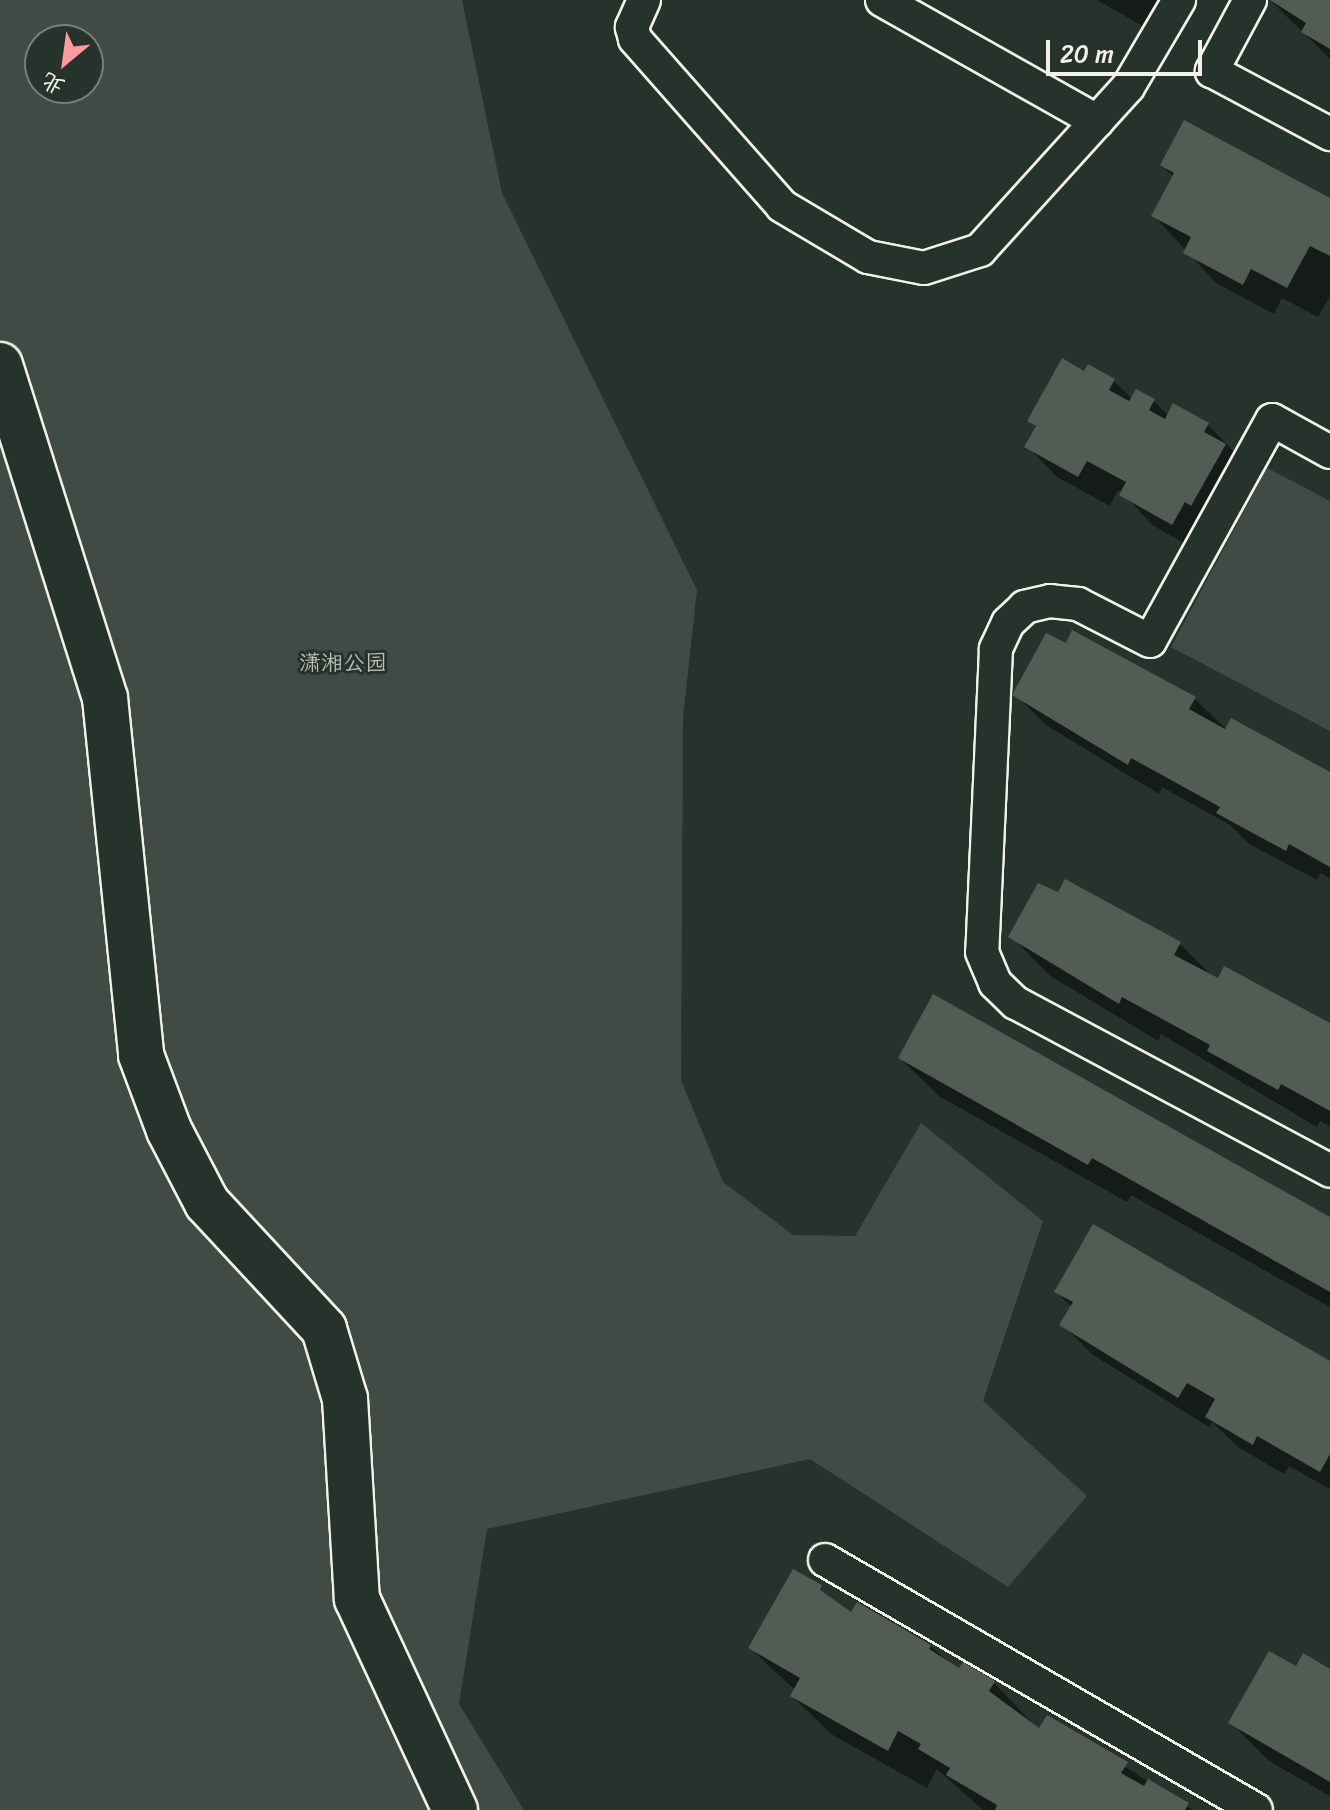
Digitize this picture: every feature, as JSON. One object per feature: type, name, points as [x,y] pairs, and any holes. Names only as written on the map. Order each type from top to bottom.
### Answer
[{"type":"street","points":[[0,365],[105,698],[141,1055],[169,1130],[207,1203],[324,1329],[345,1399],[357,1599],[455,1810]]},
{"type":"lane","points":[[644,0],[632,27],[635,39],[760,186],[811,225],[868,257],[897,266],[924,268],[980,250],[1128,87],[1179,0]]},
{"type":"lane","points":[[882,0],[1097,121]]},
{"type":"lane","points":[[1250,0],[1212,71],[1330,134]]},
{"type":"lane","points":[[1330,452],[1272,420],[1150,641],[1078,604],[1050,601],[1025,607],[1008,623],[996,649],[982,952],[995,983],[1016,1003],[1330,1171]]},
{"type":"lane","points":[[825,1560],[1256,1810]]},
{"type":"green space","name":"潇湘公园","points":[[0,0],[462,0],[502,193],[697,590],[683,717],[681,1080],[723,1182],[793,1235],[855,1236],[921,1123],[1043,1221],[983,1401],[1087,1496],[1008,1587],[810,1459],[487,1529],[459,1704],[524,1810],[0,1810]]},
{"type":"green space","points":[[1267,468],[1330,501],[1330,731],[1171,647]]},
{"type":"building","points":[[1270,0],[1330,0],[1330,49],[1301,32],[1306,23]]},
{"type":"building","points":[[1184,120],[1330,198],[1330,256],[1310,246],[1287,288],[1251,269],[1243,285],[1183,253],[1191,237],[1151,216],[1174,173],[1160,165]]},
{"type":"building","points":[[1062,358],[1084,371],[1088,364],[1115,379],[1109,390],[1129,401],[1136,389],[1155,399],[1149,410],[1165,419],[1173,403],[1209,423],[1204,432],[1226,444],[1191,506],[1185,502],[1172,525],[1119,495],[1126,482],[1087,461],[1078,477],[1024,447],[1036,426],[1027,421]]},
{"type":"building","points":[[1072,630],[1196,697],[1189,709],[1225,729],[1231,718],[1330,772],[1330,867],[1289,844],[1286,851],[1216,813],[1220,807],[1131,758],[1128,765],[1012,695],[1046,633],[1066,643]]},
{"type":"building","points":[[1065,879],[1181,942],[1174,955],[1218,978],[1224,966],[1330,1023],[1330,1111],[1281,1084],[1278,1090],[1207,1051],[1210,1045],[1122,997],[1119,1004],[1008,937],[1038,883],[1058,892]]},
{"type":"building","points":[[933,994],[1330,1217],[1330,1292],[1092,1158],[1088,1165],[898,1058]]},
{"type":"building","points":[[1093,1224],[1330,1361],[1330,1454],[1320,1472],[1257,1436],[1253,1445],[1205,1417],[1215,1399],[1187,1383],[1178,1398],[1059,1325],[1073,1302],[1054,1292]]},
{"type":"building","points":[[793,1569],[822,1585],[820,1590],[851,1612],[857,1602],[931,1645],[929,1649],[959,1668],[963,1662],[995,1681],[989,1691],[1039,1728],[1047,1715],[1128,1762],[1121,1773],[1144,1786],[1148,1779],[1189,1803],[1185,1810],[995,1810],[997,1805],[946,1775],[950,1768],[918,1749],[921,1744],[898,1731],[888,1751],[790,1696],[800,1678],[748,1648]]},
{"type":"building","points":[[1269,1651],[1296,1666],[1303,1653],[1330,1669],[1330,1782],[1228,1723]]}]
